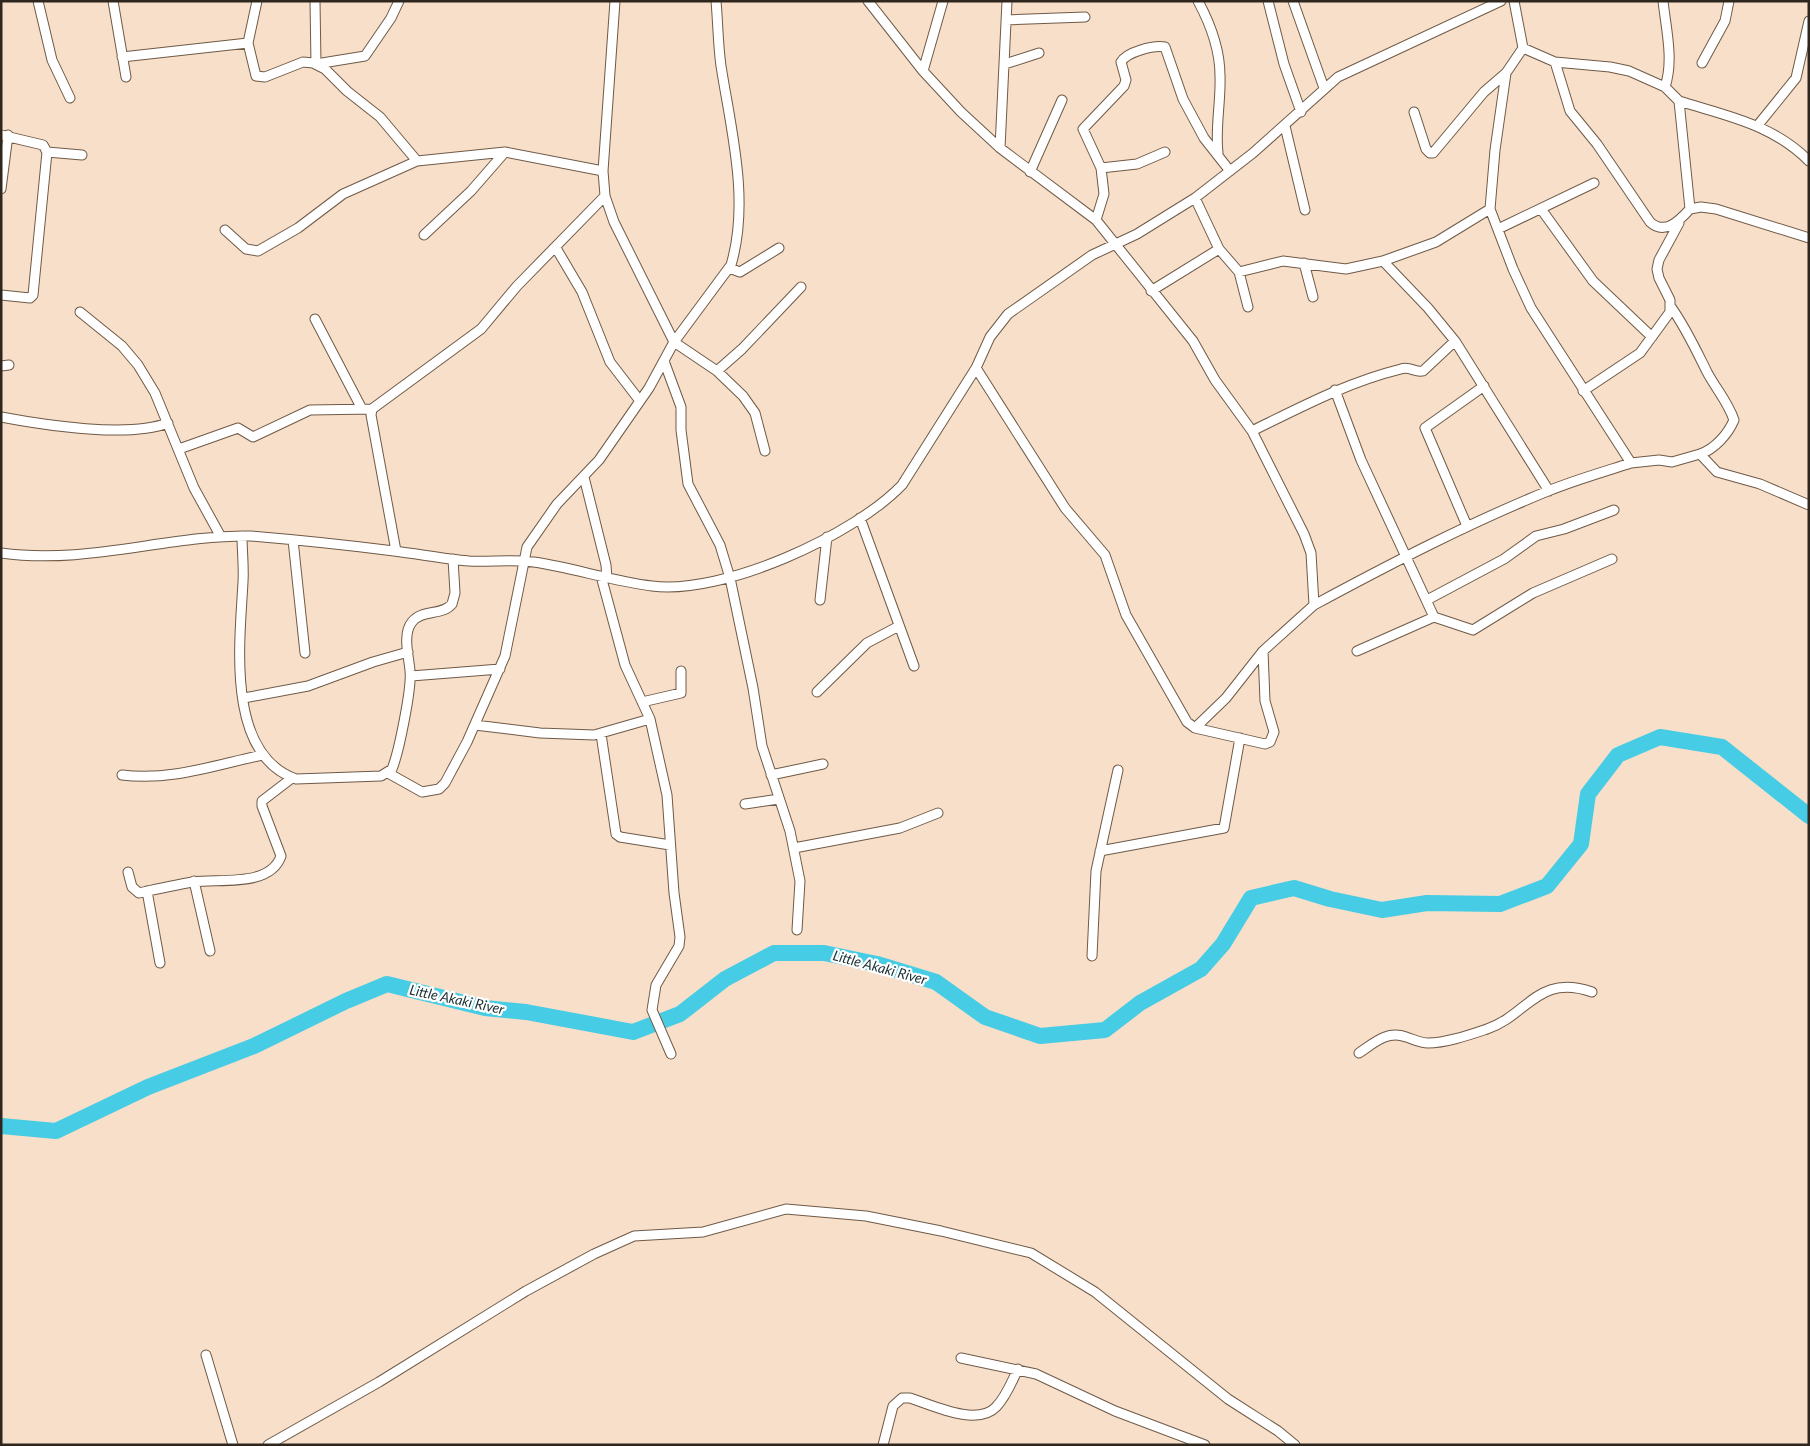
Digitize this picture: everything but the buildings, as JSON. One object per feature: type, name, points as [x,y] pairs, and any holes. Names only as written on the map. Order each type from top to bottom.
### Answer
[{"type":"street","points":[[38,1],[52,60],[70,98]]},
{"type":"street","points":[[113,1],[126,77]]},
{"type":"street","points":[[257,1],[248,43],[254,72],[260,78],[303,62],[316,64],[365,56],[391,18],[399,1]]},
{"type":"street","points":[[316,1],[316,64]]},
{"type":"street","points":[[615,1],[604,171],[605,196],[614,222],[674,342],[717,371],[743,396],[756,413],[765,451]]},
{"type":"street","points":[[388,773],[422,792],[439,789],[445,783],[475,725],[505,656],[526,562],[527,547],[552,511],[599,460],[640,401],[674,342],[729,268],[735,251],[738,197],[734,143],[721,64],[716,1]]},
{"type":"street","points":[[868,1],[923,71],[961,112],[1000,148],[1096,220],[1193,341],[1215,380],[1252,431],[1304,534],[1311,553],[1314,605]]},
{"type":"street","points":[[923,71],[942,1]]},
{"type":"street","points":[[1000,148],[1007,1]]},
{"type":"street","points":[[1198,1],[1214,35],[1218,50],[1220,76],[1216,121],[1218,154]]},
{"type":"street","points":[[1268,1],[1284,64],[1301,112]]},
{"type":"street","points":[[1293,1],[1324,88]]},
{"type":"street","points":[[1,553],[81,556],[221,537],[242,536],[396,551],[453,559],[526,562],[654,587],[699,584],[730,578],[770,564],[827,537],[860,518],[888,499],[902,485],[976,368],[990,338],[1008,314],[1092,255],[1159,222],[1194,198],[1230,171],[1301,112],[1324,88],[1338,77],[1501,1]]},
{"type":"street","points":[[1414,112],[1426,149],[1433,153],[1484,92],[1506,73],[1522,48],[1514,1]]},
{"type":"street","points":[[1663,1],[1670,62],[1670,73],[1665,87]]},
{"type":"street","points":[[1702,63],[1725,21],[1729,1]]},
{"type":"street","points":[[1006,20],[1085,18]]},
{"type":"street","points":[[1758,126],[1796,78],[1809,21]]},
{"type":"street","points":[[122,57],[248,43]]},
{"type":"street","points":[[1096,220],[1104,194],[1102,168],[1084,129],[1124,86],[1126,80],[1122,59],[1148,48],[1165,47],[1182,99],[1204,138],[1230,171]]},
{"type":"street","points":[[1522,48],[1555,62],[1610,66],[1629,71],[1665,87],[1679,101],[1758,126],[1783,138],[1809,161]]},
{"type":"street","points":[[1005,64],[1040,53]]},
{"type":"street","points":[[1555,62],[1570,111],[1597,144],[1650,222],[1655,226],[1662,227],[1679,223]]},
{"type":"street","points":[[316,64],[380,117],[417,161]]},
{"type":"street","points":[[1506,73],[1495,150],[1490,209],[1513,269],[1531,308],[1583,391],[1631,462]]},
{"type":"street","points":[[1030,172],[1062,100]]},
{"type":"street","points":[[1679,101],[1690,209]]},
{"type":"street","points":[[1284,126],[1305,210]]},
{"type":"street","points":[[1,189],[4,135],[43,145],[47,152],[32,295],[30,298],[1,294]]},
{"type":"street","points":[[47,152],[82,155]]},
{"type":"street","points":[[225,230],[246,249],[258,251],[298,228],[344,194],[417,161],[424,162],[505,152],[604,171]]},
{"type":"street","points":[[424,236],[471,191],[505,152]]},
{"type":"street","points":[[1102,168],[1137,164],[1165,152]]},
{"type":"street","points":[[1498,229],[1594,183]]},
{"type":"street","points":[[179,449],[238,428],[253,437],[310,410],[372,409],[481,329],[517,286],[605,196]]},
{"type":"street","points":[[1194,198],[1219,249],[1239,272],[1248,307]]},
{"type":"street","points":[[1196,728],[1226,698],[1263,651],[1314,605],[1467,526],[1549,491],[1631,462],[1659,460],[1672,462],[1709,451],[1734,420],[1729,406],[1708,374],[1684,325],[1671,307],[1657,269],[1659,260],[1679,223],[1690,209],[1701,207],[1716,209],[1809,238]]},
{"type":"street","points":[[1239,272],[1283,261],[1346,269],[1383,261],[1436,242],[1490,209]]},
{"type":"street","points":[[1541,209],[1593,281],[1652,337]]},
{"type":"street","points":[[556,248],[582,292],[610,362],[640,401]]},
{"type":"street","points":[[729,268],[740,272],[779,248]]},
{"type":"street","points":[[1151,291],[1219,249]]},
{"type":"street","points":[[1383,261],[1428,308],[1455,341],[1549,491]]},
{"type":"street","points":[[1304,263],[1313,297]]},
{"type":"street","points":[[717,371],[742,349],[801,287]]},
{"type":"street","points":[[1583,391],[1633,360],[1652,337],[1671,307]]},
{"type":"street","points":[[80,312],[132,357],[155,393],[194,488],[221,537]]},
{"type":"street","points":[[316,319],[362,409]]},
{"type":"street","points":[[1252,431],[1335,390],[1405,368],[1419,372],[1423,371],[1455,341]]},
{"type":"street","points":[[664,361],[681,407],[681,430],[688,484],[720,545],[730,578],[753,688],[762,746],[794,848],[800,881],[797,930]]},
{"type":"street","points":[[976,368],[1065,508],[1105,555],[1126,615],[1180,714],[1196,728],[1265,744],[1273,738],[1274,732],[1265,694],[1263,651]]},
{"type":"street","points":[[1467,526],[1425,428],[1484,386]]},
{"type":"street","points":[[1335,390],[1361,460],[1434,617]]},
{"type":"street","points":[[372,409],[371,415],[396,551]]},
{"type":"street","points":[[1,417],[52,426],[124,429],[151,428],[168,423]]},
{"type":"street","points":[[1700,454],[1717,472],[1760,484],[1809,505]]},
{"type":"street","points":[[584,477],[606,565],[604,577],[625,664],[650,719],[666,795],[680,937],[679,946],[656,985],[652,1010],[669,1052]]},
{"type":"street","points":[[1427,600],[1504,559],[1536,536],[1564,529],[1614,510]]},
{"type":"street","points":[[860,518],[914,666]]},
{"type":"street","points":[[242,536],[243,581],[239,623],[240,673],[249,729],[262,755],[292,778],[305,780],[344,776],[381,776],[388,773],[395,762],[411,676],[407,642],[410,625],[414,620],[426,613],[445,609],[452,604],[455,594],[453,559]]},
{"type":"street","points":[[820,600],[827,537]]},
{"type":"street","points":[[293,540],[305,653]]},
{"type":"street","points":[[1357,651],[1434,617],[1473,630],[1533,593],[1612,560]]},
{"type":"street","points":[[817,692],[867,644],[899,626]]},
{"type":"street","points":[[244,698],[308,686],[373,662],[408,652]]},
{"type":"street","points":[[411,676],[500,669]]},
{"type":"street","points":[[642,702],[681,693],[681,671]]},
{"type":"street","points":[[475,725],[540,733],[601,734],[650,719]]},
{"type":"street","points":[[601,734],[616,834],[620,837],[670,845]]},
{"type":"street","points":[[1100,851],[1224,828],[1240,738]]},
{"type":"street","points":[[122,775],[146,778],[182,775],[262,755]]},
{"type":"street","points":[[771,775],[823,764]]},
{"type":"street","points":[[1092,956],[1096,871],[1118,770]]},
{"type":"street","points":[[128,872],[135,891],[139,893],[194,881],[258,877],[280,860],[280,851],[262,806],[262,801],[292,778]]},
{"type":"street","points":[[745,804],[779,800]]},
{"type":"street","points":[[794,848],[900,828],[938,812]]},
{"type":"street","points":[[194,881],[210,950]]},
{"type":"street","points":[[147,891],[160,963]]},
{"type":"street","points":[[1359,1053],[1384,1036],[1394,1033],[1428,1043],[1486,1030],[1497,1026],[1540,994],[1564,986],[1572,986],[1592,992]]},
{"type":"street","points":[[268,1445],[379,1382],[526,1291],[594,1254],[634,1236],[703,1232],[786,1209],[866,1216],[941,1231],[1031,1253],[1095,1292],[1228,1398],[1278,1431],[1295,1445]]},
{"type":"street","points":[[206,1355],[233,1445]]},
{"type":"street","points":[[961,1358],[1036,1374],[1115,1411],[1205,1445]]},
{"type":"street","points":[[883,1445],[893,1406],[902,1398],[910,1398],[958,1414],[981,1414],[996,1407],[1018,1369]]},
{"type":"waterway","name":"Little Akaki River","points":[[1,1126],[56,1131],[148,1087],[254,1046],[346,1001],[387,984],[485,1008],[526,1012],[633,1032],[680,1014],[725,979],[774,953],[824,953],[877,964],[936,982],[985,1017],[1040,1036],[1105,1030],[1140,1003],[1201,969],[1223,944],[1251,898],[1294,888],[1330,899],[1382,910],[1427,903],[1500,904],[1547,886],[1581,844],[1588,794],[1618,755],[1660,737],[1722,747],[1809,816]]}]
